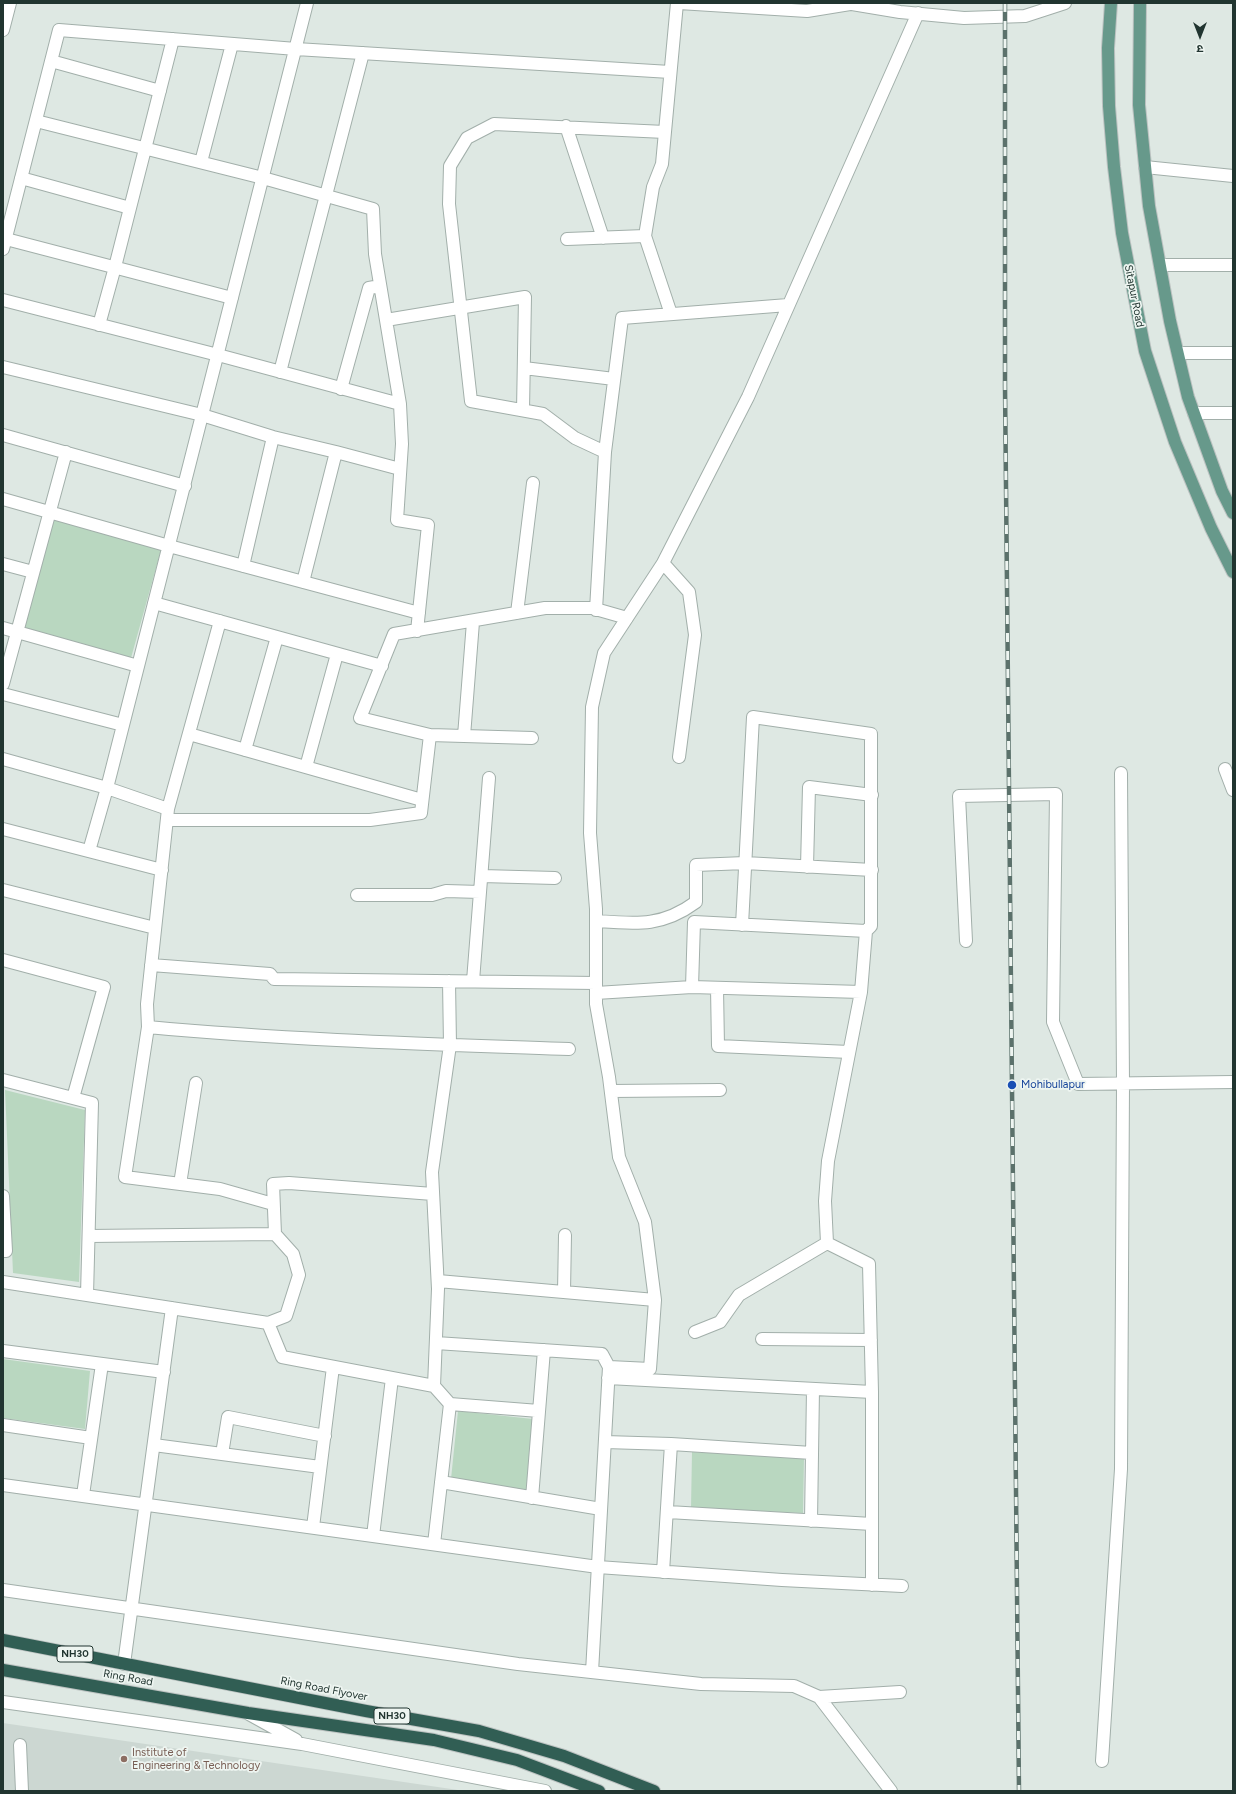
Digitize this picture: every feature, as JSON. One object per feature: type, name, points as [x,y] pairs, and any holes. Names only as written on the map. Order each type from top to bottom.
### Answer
[{"type":"highway","name":"Ring Road","points":[[3,1640],[124,1664]]},
{"type":"highway","name":"Ring Road Flyover","points":[[124,1664],[366,1711],[479,1731],[564,1756],[654,1791]]},
{"type":"highway","name":"Ring Road","points":[[3,1670],[248,1713]]},
{"type":"highway","name":"NH30","points":[[248,1713],[434,1740],[517,1760],[599,1791]]},
{"type":"main road","name":"Sitapur Road","points":[[1110,3],[1108,48],[1109,106],[1114,168],[1122,233],[1145,351],[1175,442],[1211,528],[1233,572]]},
{"type":"main road","points":[[1140,3],[1139,105],[1149,206],[1188,397],[1222,491],[1233,513]]},
{"type":"street","points":[[3,30],[10,3]]},
{"type":"street","points":[[89,851],[107,788],[308,3]]},
{"type":"street","points":[[671,314],[646,236],[653,187],[662,164],[678,3],[807,11],[849,3],[918,14],[964,18],[1025,16],[1065,3]]},
{"type":"street","points":[[609,1373],[650,1369],[655,1300],[645,1222],[619,1158],[611,1091],[596,1004],[596,921],[590,833],[592,707],[604,653],[663,563],[748,397],[918,14]]},
{"type":"street","points":[[232,298],[115,267],[4,244],[59,30],[296,49],[670,72]]},
{"type":"street","points":[[99,325],[173,39]]},
{"type":"street","points":[[201,162],[232,44]]},
{"type":"street","points":[[280,372],[363,53]]},
{"type":"street","points":[[51,61],[160,91]]},
{"type":"street","points":[[36,121],[263,178],[373,209],[375,254],[400,404],[402,444],[397,520],[428,525],[417,631]]},
{"type":"street","points":[[605,452],[575,438],[544,414],[471,401],[449,204],[450,166],[467,138],[494,124],[566,126],[665,132]]},
{"type":"street","points":[[566,126],[603,238]]},
{"type":"street","points":[[1145,168],[1233,176]]},
{"type":"street","points":[[21,178],[130,208]]},
{"type":"street","points":[[567,239],[646,236]]},
{"type":"street","points":[[1160,265],[1233,265]]},
{"type":"street","points":[[341,389],[369,288],[380,286]]},
{"type":"street","points":[[386,320],[524,297],[523,410]]},
{"type":"street","points":[[3,300],[218,355],[400,404]]},
{"type":"street","points":[[596,610],[605,452],[622,318],[788,305]]},
{"type":"street","points":[[1178,353],[1233,353]]},
{"type":"street","points":[[3,366],[202,415],[273,437],[400,469]]},
{"type":"street","points":[[524,368],[614,379]]},
{"type":"street","points":[[1194,413],[1233,413]]},
{"type":"street","points":[[3,435],[184,486]]},
{"type":"street","points":[[243,566],[273,437]]},
{"type":"street","points":[[3,684],[66,452]]},
{"type":"street","points":[[303,582],[336,452]]},
{"type":"street","points":[[517,613],[533,484]]},
{"type":"street","points":[[3,499],[169,546],[419,613]]},
{"type":"street","points":[[663,563],[689,592],[695,635],[679,757]]},
{"type":"street","points":[[3,564],[33,572]]},
{"type":"street","points":[[154,603],[382,666]]},
{"type":"street","points":[[532,738],[430,735],[360,718],[394,634],[473,622],[545,608],[596,610],[627,618]]},
{"type":"street","points":[[220,621],[168,814],[147,1004],[148,1027],[125,1177],[220,1189],[272,1204]]},
{"type":"street","points":[[464,736],[473,622]]},
{"type":"street","points":[[3,628],[138,666]]},
{"type":"street","points":[[245,750],[277,637]]},
{"type":"street","points":[[306,767],[337,654]]},
{"type":"street","points":[[3,694],[123,725]]},
{"type":"street","points":[[742,925],[753,717],[871,734],[871,926],[866,931],[861,992],[828,1161],[825,1201],[827,1243]]},
{"type":"street","points":[[189,734],[422,800]]},
{"type":"street","points":[[3,759],[107,788],[168,814],[370,820],[421,813],[430,735]]},
{"type":"street","points":[[1225,769],[1233,790]]},
{"type":"street","points":[[1102,1761],[1121,1469],[1123,1084],[1121,774]]},
{"type":"street","points":[[473,981],[489,778]]},
{"type":"street","points":[[807,867],[809,787],[872,795]]},
{"type":"street","points":[[966,941],[959,796],[1056,794],[1053,1022],[1078,1084],[1233,1082]]},
{"type":"street","points":[[3,829],[162,870]]},
{"type":"street","points":[[596,921],[624,923],[657,921],[681,913],[696,902],[696,864],[745,864],[872,870]]},
{"type":"street","points":[[482,876],[555,878]]},
{"type":"street","points":[[3,890],[155,928]]},
{"type":"street","points":[[356,895],[432,896],[446,891],[480,892]]},
{"type":"street","points":[[692,987],[694,922],[866,931]]},
{"type":"street","points":[[3,960],[104,987],[73,1098]]},
{"type":"street","points":[[151,965],[270,974],[274,979],[473,981],[596,988],[692,987],[861,992]]},
{"type":"street","points":[[434,1386],[438,1281],[432,1172],[450,1045],[449,981]]},
{"type":"street","points":[[717,988],[718,1046],[849,1052]]},
{"type":"street","points":[[148,1027],[207,1032],[450,1045],[569,1049]]},
{"type":"street","points":[[3,1080],[92,1103],[87,1295]]},
{"type":"street","points":[[180,1184],[196,1083]]},
{"type":"street","points":[[611,1091],[720,1090]]},
{"type":"street","points":[[3,1282],[268,1323],[286,1316],[299,1275],[293,1254],[275,1234],[272,1184],[289,1183],[433,1194]]},
{"type":"street","points":[[3,1196],[6,1251],[3,1251]]},
{"type":"street","points":[[89,1236],[275,1234]]},
{"type":"street","points":[[564,1292],[565,1235]]},
{"type":"street","points":[[827,1243],[869,1264],[872,1392],[872,1585]]},
{"type":"street","points":[[695,1332],[720,1322],[739,1295],[827,1243]]},
{"type":"street","points":[[438,1281],[655,1300]]},
{"type":"street","points":[[124,1664],[172,1308]]},
{"type":"street","points":[[268,1323],[282,1357],[434,1386],[450,1404],[539,1411]]},
{"type":"street","points":[[762,1339],[871,1340]]},
{"type":"street","points":[[436,1343],[602,1354],[609,1373],[592,1672]]},
{"type":"street","points":[[532,1498],[544,1350]]},
{"type":"street","points":[[3,1351],[164,1372]]},
{"type":"street","points":[[83,1495],[102,1364]]},
{"type":"street","points":[[313,1527],[333,1367]]},
{"type":"street","points":[[609,1373],[813,1389],[872,1392]]},
{"type":"street","points":[[373,1536],[392,1378]]},
{"type":"street","points":[[811,1520],[813,1389]]},
{"type":"street","points":[[434,1544],[450,1404]]},
{"type":"street","points":[[222,1454],[228,1416],[324,1436]]},
{"type":"street","points":[[3,1425],[91,1438]]},
{"type":"street","points":[[605,1442],[812,1452]]},
{"type":"street","points":[[663,1572],[668,1512],[671,1444]]},
{"type":"street","points":[[154,1445],[320,1467]]},
{"type":"street","points":[[441,1482],[601,1509]]},
{"type":"street","points":[[3,1484],[598,1567],[902,1586]]},
{"type":"street","points":[[668,1512],[872,1524]]},
{"type":"street","points":[[3,1590],[518,1664],[701,1684],[794,1686],[819,1696],[900,1692]]},
{"type":"street","points":[[819,1696],[891,1791]]},
{"type":"street","points":[[3,1702],[302,1744],[490,1785],[545,1791]]},
{"type":"street","points":[[248,1713],[302,1744]]},
{"type":"street","points":[[20,1746],[22,1791]]},
{"type":"shaded area","name":"Institute of Engineering & Technology","points":[[3,1723],[458,1790],[462,1791],[3,1791]]},
{"type":"green space","points":[[54,520],[161,550],[131,658],[24,628]]},
{"type":"green space","points":[[5,1090],[85,1110],[79,1282],[13,1273]]},
{"type":"green space","points":[[3,1359],[90,1371],[85,1429],[3,1418]]},
{"type":"green space","points":[[458,1411],[533,1419],[526,1491],[451,1479]]},
{"type":"green space","points":[[692,1452],[804,1458],[803,1513],[691,1508]]},
{"type":"railway","points":[[1005,3],[1005,386],[1019,1791]]},
{"type":"place","name":"Mohibullapur","points":[[1012,1085]]},
{"type":"place","name":"Institute of Engineering & Technology","points":[[124,1759]]}]
